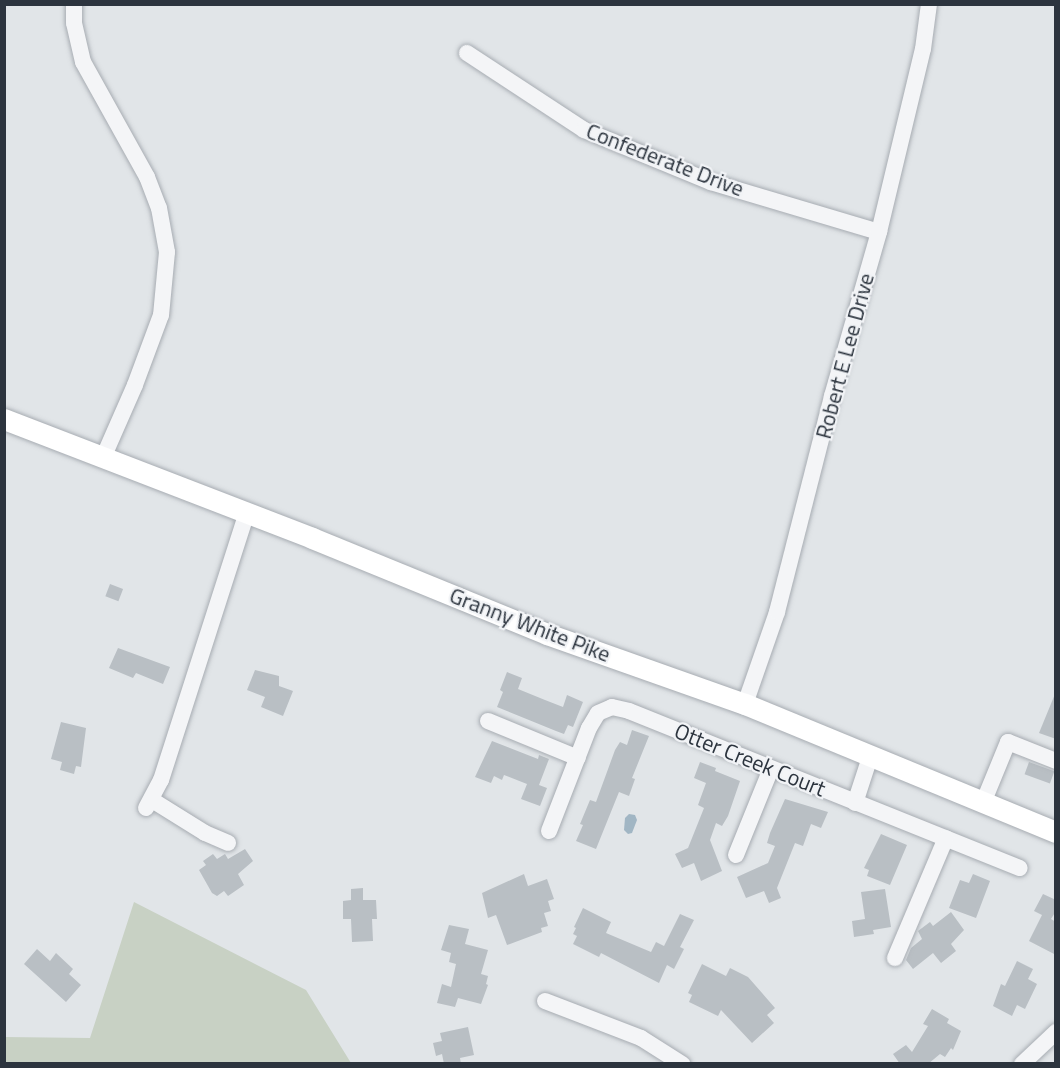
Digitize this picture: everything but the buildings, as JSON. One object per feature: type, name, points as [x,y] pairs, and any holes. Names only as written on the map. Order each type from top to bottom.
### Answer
[{"type":"main road","name":"Granny White Pike","points":[[4,419],[247,512],[547,634],[745,704],[1056,832]]},
{"type":"street","points":[[74,4],[74,23],[83,62],[147,177],[159,208],[167,252],[160,315],[135,385],[103,458]]},
{"type":"street","name":"Robert E Lee Drive","points":[[745,704],[777,612],[832,396],[879,232],[923,49],[929,4]]},
{"type":"street","name":"Confederate Drive","points":[[467,53],[584,130],[711,182],[879,232]]},
{"type":"street","points":[[228,843],[149,804],[161,780],[247,512]]},
{"type":"street","name":"Otter Creek Court","points":[[549,831],[594,720],[604,709],[612,707],[629,711],[1020,868]]},
{"type":"street","points":[[488,721],[578,758]]},
{"type":"street","points":[[983,803],[1008,742],[1056,761]]},
{"type":"street","points":[[855,803],[870,757]]},
{"type":"street","points":[[736,855],[771,769]]},
{"type":"street","points":[[891,953],[941,836]]},
{"type":"street","points":[[545,1001],[641,1038],[682,1064]]},
{"type":"street","points":[[1022,1064],[1056,1032]]},
{"type":"shaded area","points":[[134,902],[306,990],[351,1063],[5,1063],[5,1037],[90,1038]]},
{"type":"water","points":[[629,814],[635,815],[637,820],[632,833],[628,834],[624,830],[625,818]]}]
